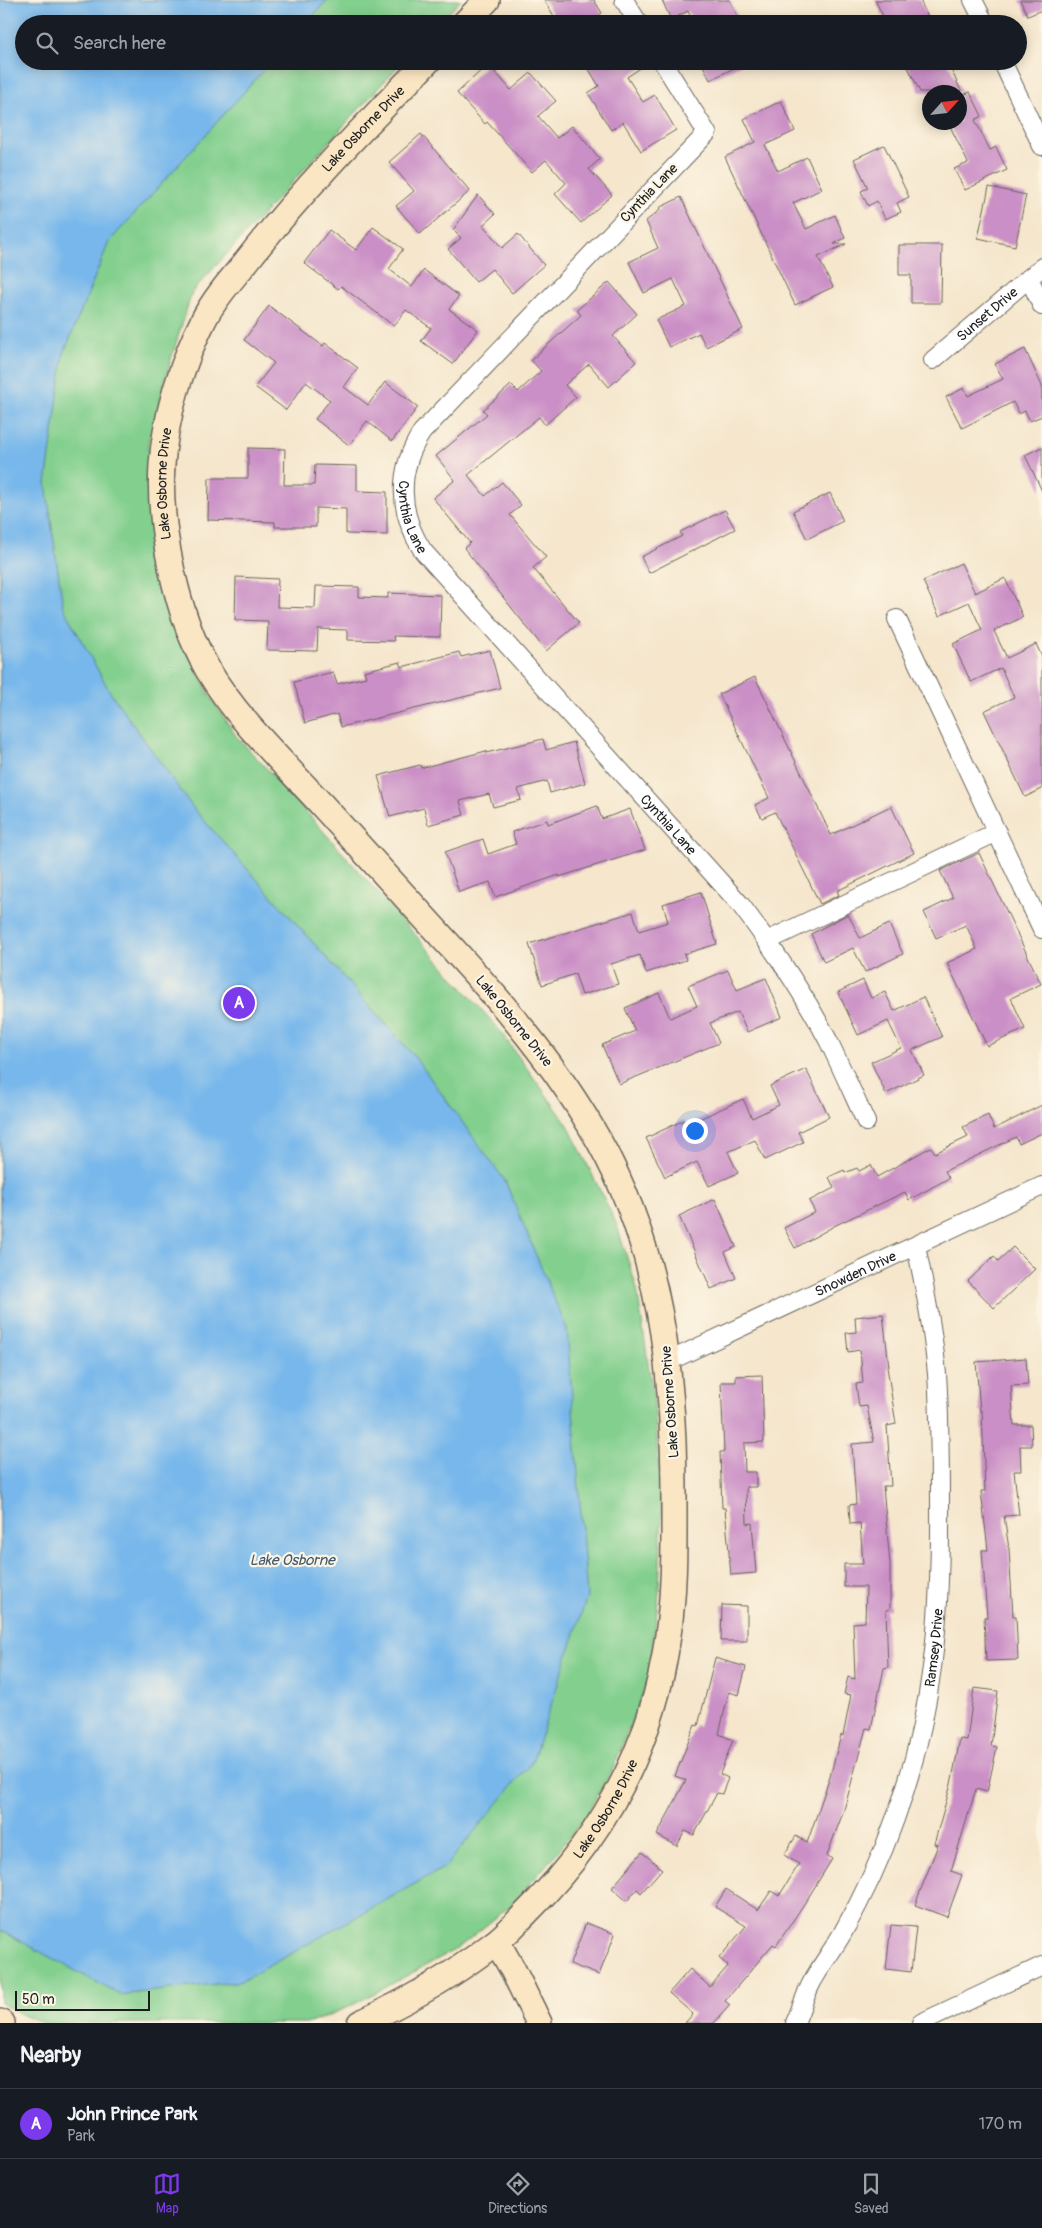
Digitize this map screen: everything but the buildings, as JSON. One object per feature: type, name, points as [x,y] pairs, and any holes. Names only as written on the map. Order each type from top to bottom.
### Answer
[{"type":"street","points":[[473,15],[487,0]]},
{"type":"street","points":[[624,0],[633,15]]},
{"type":"street","points":[[974,0],[981,15]]},
{"type":"street","name":"Lake Osborne Drive","points":[[360,2023],[445,1977],[497,1942],[547,1893],[601,1823],[616,1798],[633,1761],[664,1669],[670,1621],[674,1558],[674,1455],[669,1361],[658,1298],[641,1238],[621,1184],[598,1140],[566,1087],[526,1032],[475,973],[278,758],[235,707],[208,670],[183,610],[173,577],[164,513],[162,466],[168,425],[177,390],[190,351],[206,314],[260,243],[301,195],[419,70]]},
{"type":"street","name":"Cynthia Lane","points":[[668,70],[707,133],[422,432],[415,442],[406,466],[403,478],[404,504],[410,529],[423,551],[740,904],[768,941],[828,1041],[866,1122]]},
{"type":"street","points":[[1006,70],[1042,146]]},
{"type":"street","points":[[1036,272],[1042,306]]},
{"type":"street","name":"Sunset Drive","points":[[933,360],[1036,272]]},
{"type":"street","points":[[896,619],[1042,929]]},
{"type":"street","points":[[768,941],[997,832]]},
{"type":"street","name":"Snowden Drive","points":[[669,1361],[1042,1186]]},
{"type":"street","name":"Ramsey Drive","points":[[795,2023],[812,1982],[842,1934],[881,1854],[895,1820],[913,1766],[929,1698],[939,1614],[941,1572],[940,1436],[937,1373],[929,1310],[916,1246]]},
{"type":"street","points":[[497,1942],[539,2023]]},
{"type":"street","points":[[921,2023],[1042,1966]]},
{"type":"green space","name":"Lake Osborne","points":[[0,0],[461,0],[447,15],[15,15],[15,70],[395,70],[192,292],[171,359],[148,444],[151,515],[162,585],[182,637],[210,696],[236,736],[285,788],[497,1027],[568,1125],[616,1223],[637,1289],[654,1402],[662,1507],[659,1593],[649,1677],[612,1771],[584,1818],[555,1855],[510,1906],[458,1948],[349,2007],[310,2023],[46,2023],[25,2016],[0,2003]]},
{"type":"water","name":"Lake Osborne","points":[[0,0],[327,0],[314,15],[15,15],[15,70],[264,70],[109,242],[64,353],[46,484],[63,607],[110,692],[193,808],[415,1057],[505,1181],[567,1329],[587,1597],[532,1762],[445,1867],[242,1981],[120,1995],[0,1930]]},
{"type":"place","name":"John Prince Park","points":[[239,1003]]}]
